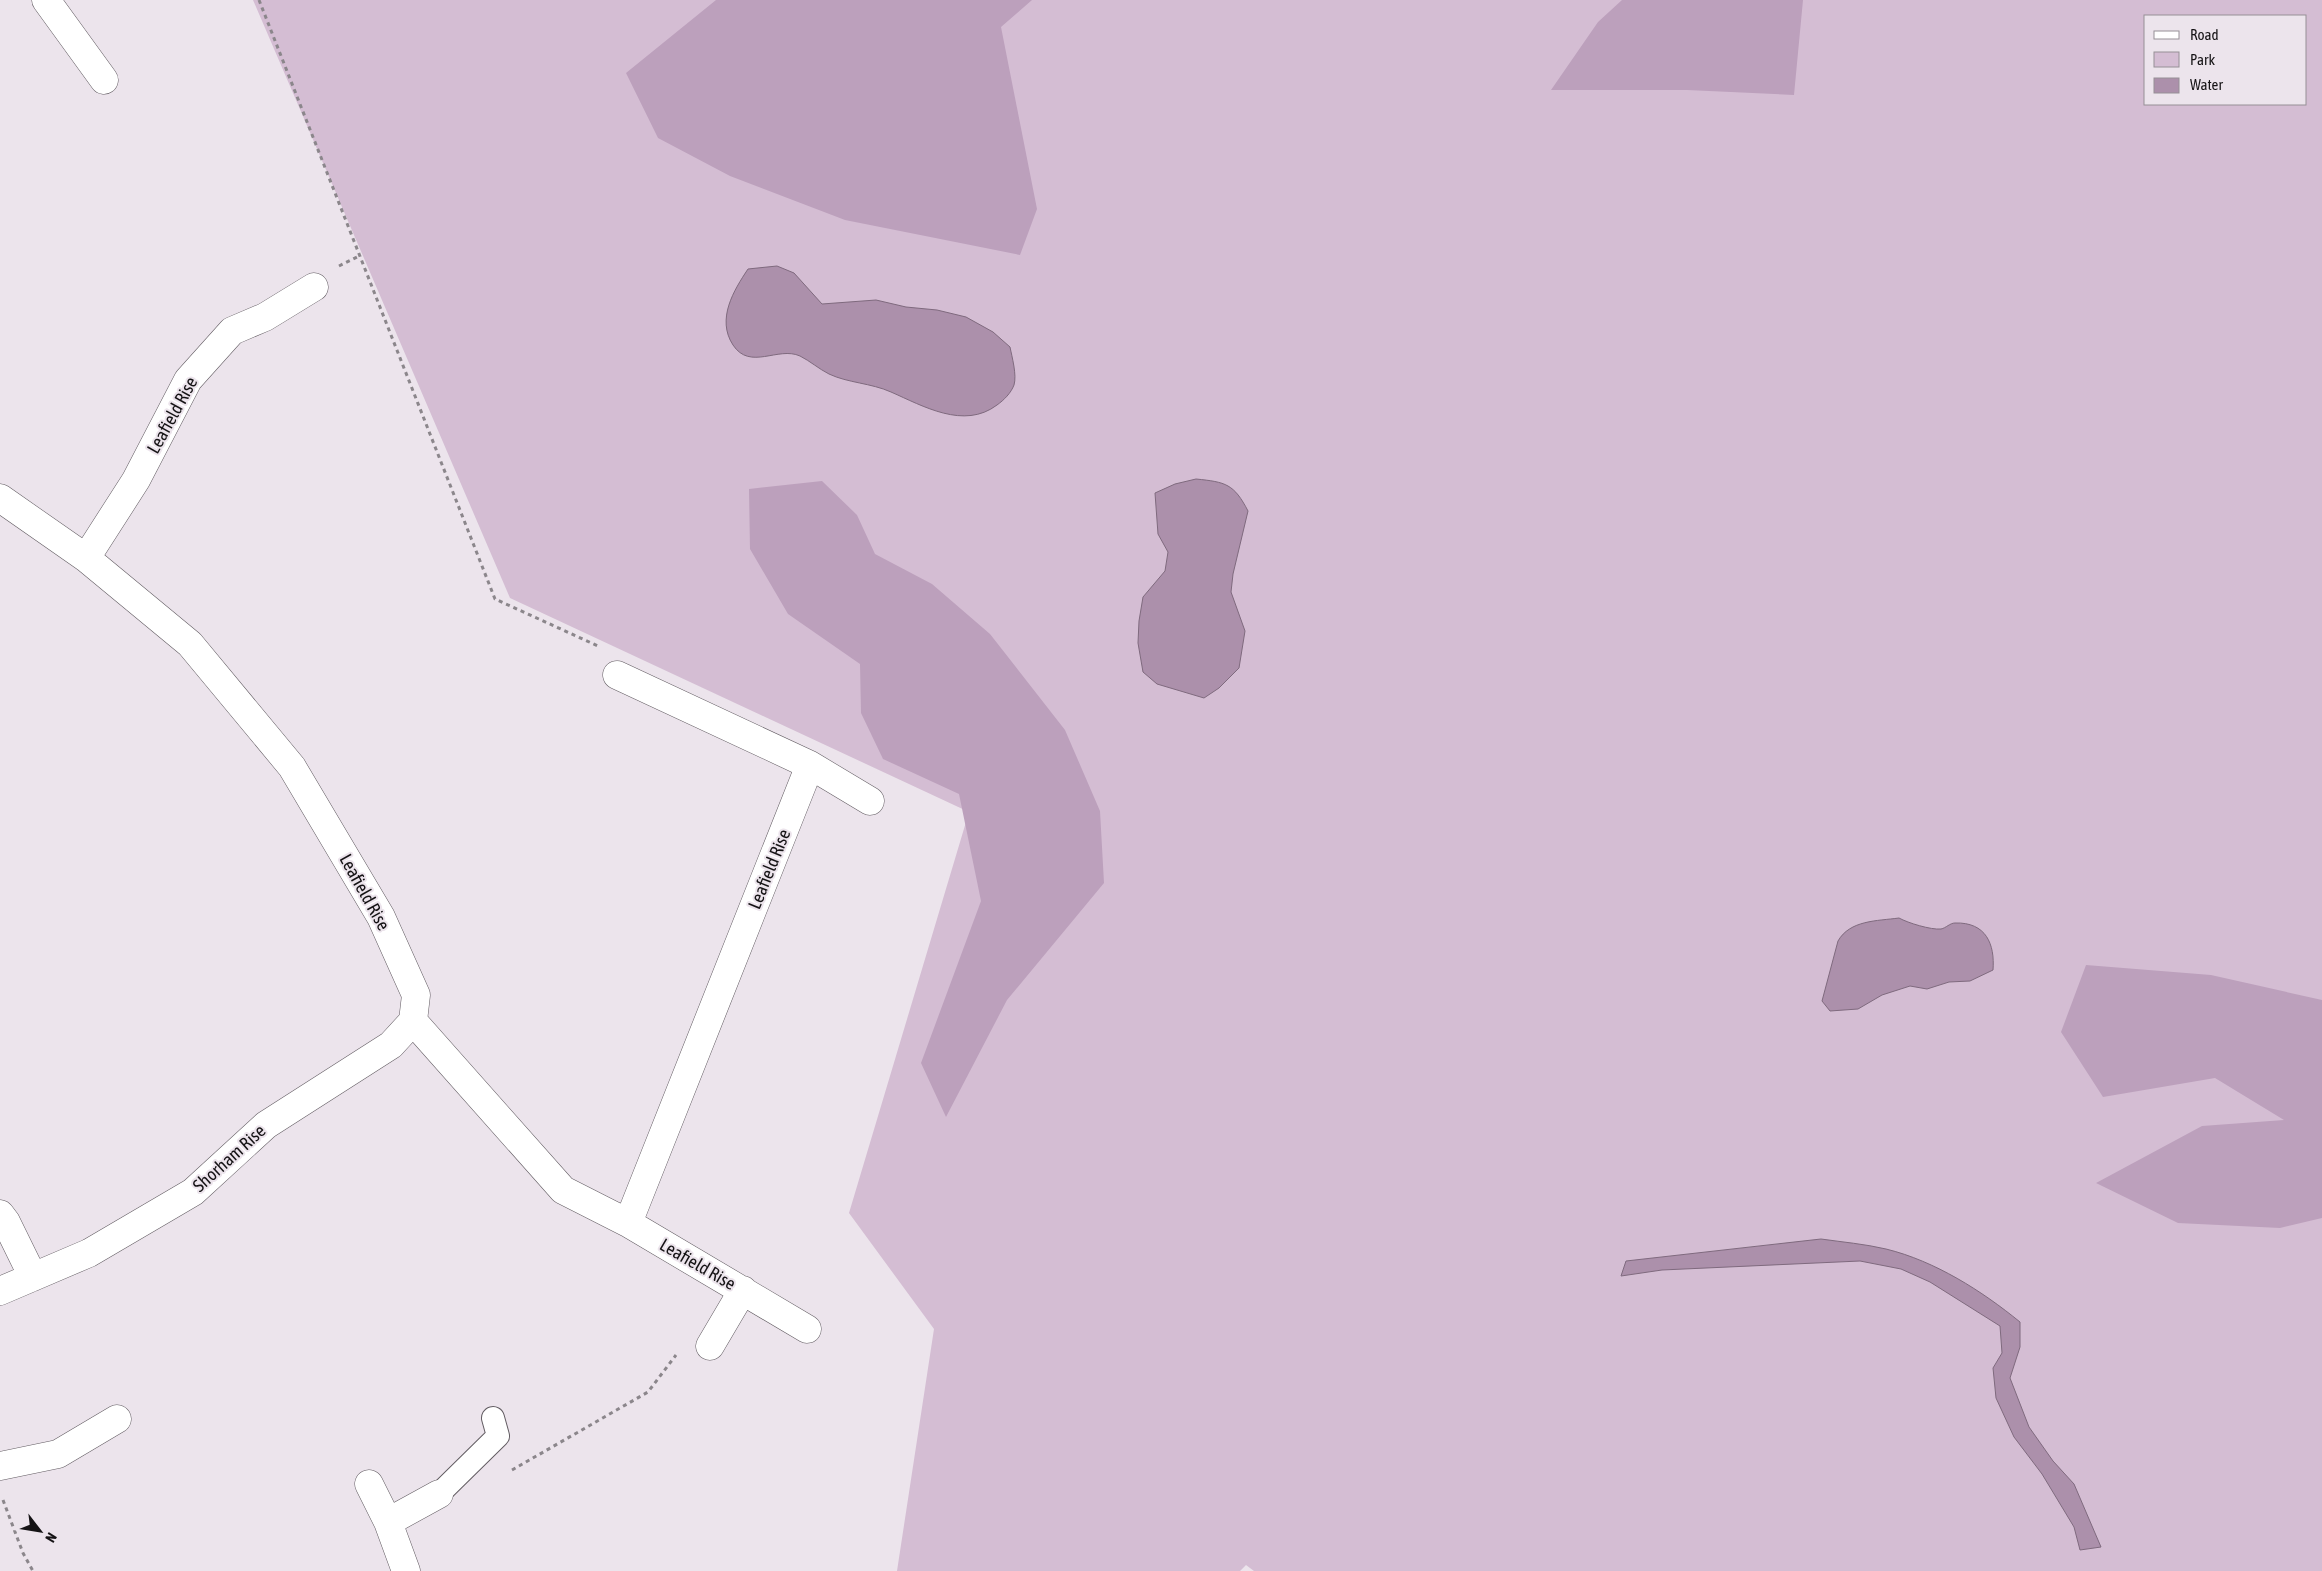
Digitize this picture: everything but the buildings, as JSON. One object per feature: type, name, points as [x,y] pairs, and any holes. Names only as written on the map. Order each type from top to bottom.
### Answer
[{"type":"street","points":[[46,0],[52,12],[104,80]]},
{"type":"street","name":"Leafield Rise","points":[[86,558],[136,480],[188,380],[232,330],[265,317],[314,287]]},
{"type":"street","name":"Leafield Rise","points":[[0,498],[86,558],[190,644],[292,767],[382,917],[416,995],[413,1021],[564,1190],[628,1223],[807,1329]]},
{"type":"street","points":[[617,675],[810,765],[870,801]]},
{"type":"street","name":"Leafield Rise","points":[[628,1223],[810,765]]},
{"type":"street","name":"Shorham Rise","points":[[0,1291],[89,1253],[192,1192],[266,1125],[391,1045],[413,1021]]},
{"type":"street","points":[[0,1214],[6,1222],[33,1278]]},
{"type":"street","name":"Leafield Rise","points":[[710,1346],[743,1290]]},
{"type":"street","points":[[0,1466],[58,1454],[117,1419]]},
{"type":"street","points":[[369,1484],[388,1522],[406,1571]]},
{"type":"street","points":[[388,1522],[439,1494]]},
{"type":"lane","points":[[439,1494],[498,1436],[494,1418]]},
{"type":"path","points":[[259,0],[495,599],[602,648],[617,675]]},
{"type":"path","points":[[507,1473],[648,1392],[683,1345],[710,1346]]},
{"type":"path","points":[[0,1491],[23,1553],[33,1571]]},
{"type":"green space","points":[[253,0],[2322,0],[2322,1571],[1254,1571],[1246,1565],[1240,1571],[897,1571],[934,1329],[849,1213],[969,812],[510,598]]},
{"type":"shaded area","points":[[716,0],[1032,0],[1001,27],[1037,209],[1020,255],[845,220],[730,176],[658,138],[626,73]]},
{"type":"shaded area","points":[[1622,0],[1803,0],[1794,95],[1687,90],[1551,90],[1598,22]]},
{"type":"shaded area","points":[[822,481],[857,515],[875,554],[932,584],[990,634],[1065,730],[1100,811],[1104,883],[1007,1000],[946,1117],[921,1063],[981,901],[959,794],[883,759],[861,713],[860,664],[788,614],[750,549],[749,489]]},
{"type":"shaded area","points":[[2086,965],[2211,975],[2322,1000],[2322,1218],[2280,1228],[2178,1223],[2096,1183],[2202,1126],[2284,1120],[2215,1078],[2103,1097],[2061,1032]]},
{"type":"water","points":[[777,266],[794,273],[822,304],[876,300],[966,317],[993,332],[1010,347],[1015,376],[1013,388],[1002,401],[984,412],[957,416],[930,409],[883,389],[836,377],[800,356],[783,354],[756,357],[740,353],[728,335],[726,325],[729,305],[733,295],[748,269]]},
{"type":"water","points":[[1196,479],[1215,481],[1228,486],[1238,495],[1248,511],[1233,574],[1231,592],[1245,631],[1239,668],[1219,688],[1204,698],[1157,684],[1143,672],[1138,643],[1143,597],[1165,571],[1168,552],[1158,534],[1155,493],[1175,484]]},
{"type":"water","points":[[1899,918],[1920,926],[1937,929],[1955,923],[1974,926],[1986,936],[1990,943],[1993,970],[1970,981],[1949,982],[1927,989],[1910,986],[1882,995],[1858,1009],[1830,1011],[1822,1001],[1838,941],[1843,934],[1857,925]]},
{"type":"water","points":[[1821,1239],[1878,1247],[1922,1261],[1974,1288],[2020,1322],[2020,1347],[2010,1378],[2029,1427],[2053,1461],[2074,1484],[2101,1547],[2080,1550],[2074,1527],[2042,1474],[2014,1437],[1996,1398],[1993,1368],[2002,1353],[2000,1326],[1930,1282],[1901,1269],[1860,1261],[1662,1270],[1621,1276],[1626,1261]]}]
